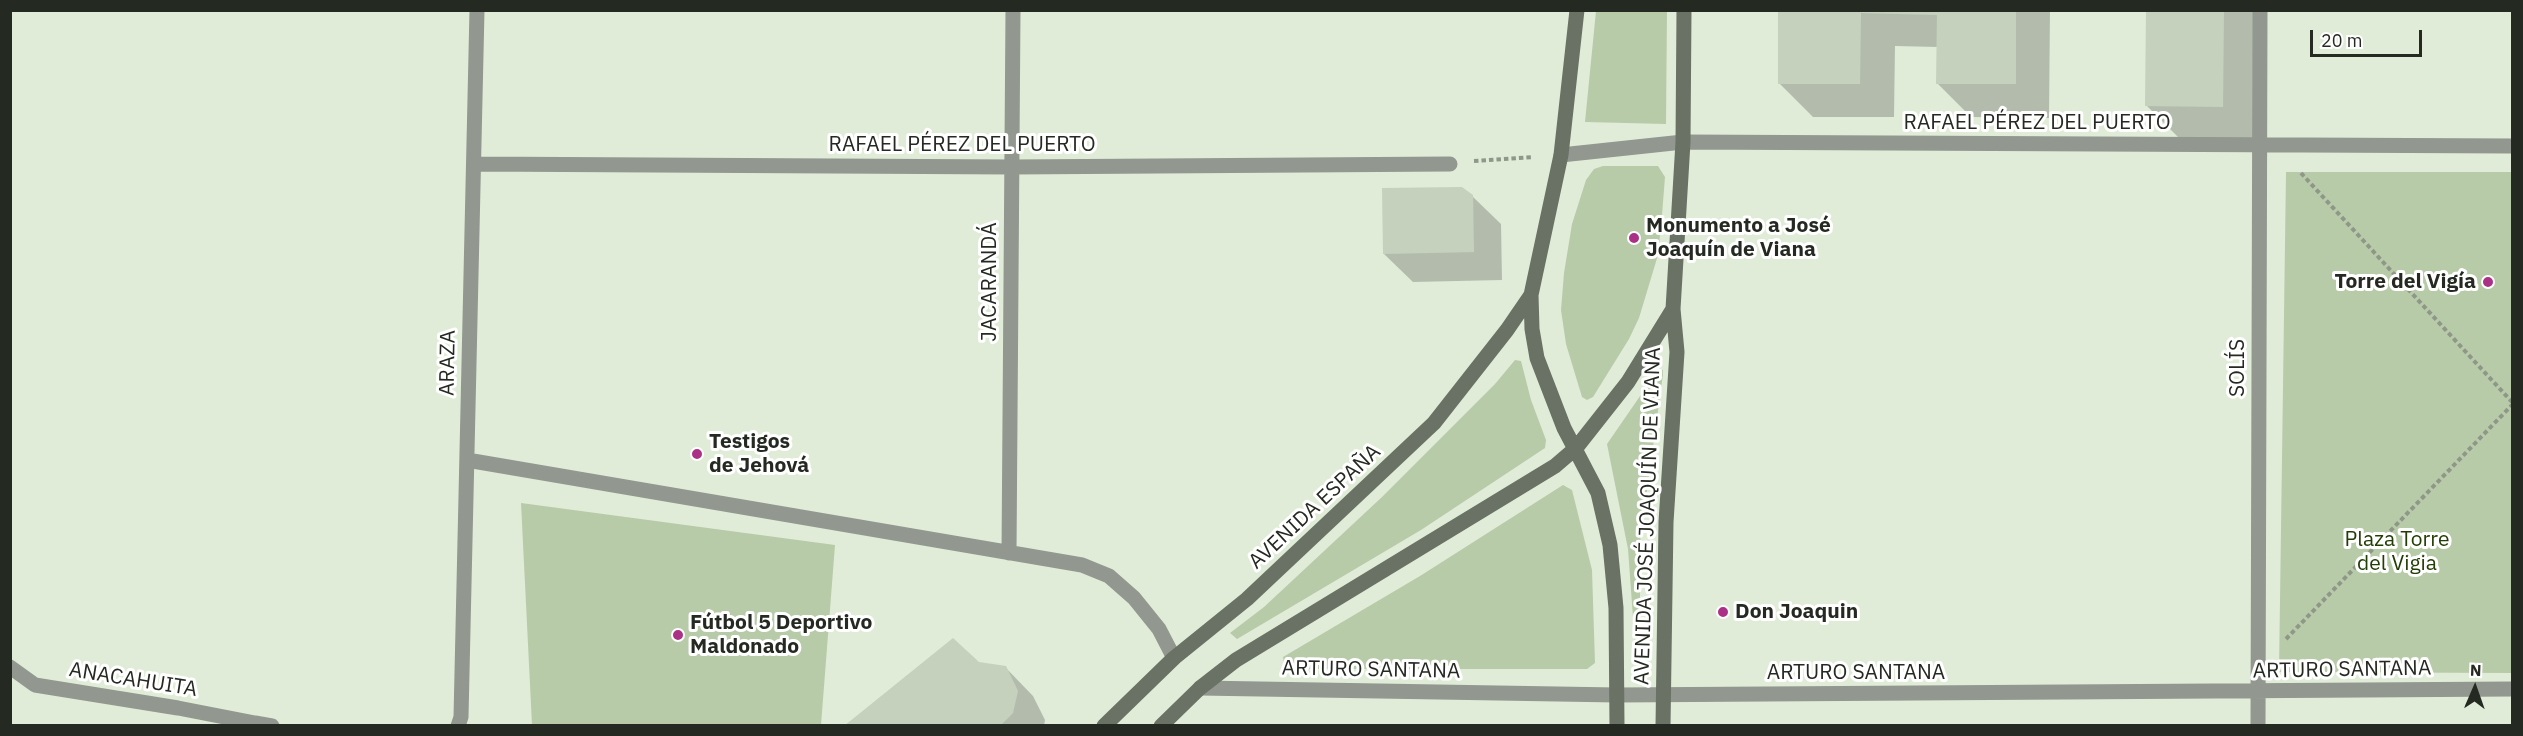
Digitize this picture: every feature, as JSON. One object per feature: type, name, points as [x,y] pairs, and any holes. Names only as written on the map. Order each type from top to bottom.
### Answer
[{"type":"main road","name":"AVENIDA JOSÉ JOAQUÍN DE VIANA","points":[[1577,10],[1561,155],[1530,295],[1537,358],[1564,428],[1598,493],[1610,545],[1616,608],[1617,726]]},
{"type":"main road","name":"AVENIDA JOSÉ JOAQUÍN DE VIANA","points":[[1663,726],[1666,522],[1677,352],[1673,309],[1683,142],[1684,10]]},
{"type":"main road","name":"AVENIDA ESPAÑA","points":[[1104,726],[1174,658],[1248,599],[1434,423],[1507,330],[1530,295]]},
{"type":"main road","name":"AVENIDA JOSÉ JOAQUÍN DE VIANA","points":[[1576,448],[1628,382],[1673,309]]},
{"type":"main road","points":[[1161,726],[1200,688],[1236,660],[1555,466],[1576,448]]},
{"type":"street","name":"ARAZA","points":[[460,721],[477,10]]},
{"type":"street","name":"JACARANDÁ","points":[[1010,553],[1013,10]]},
{"type":"street","name":"SOLÍS","points":[[2258,726],[2260,10]]},
{"type":"street","name":"RAFAEL PÉREZ DEL PUERTO","points":[[1561,155],[1683,142],[2512,146]]},
{"type":"street","name":"RAFAEL PÉREZ DEL PUERTO","points":[[474,164],[1012,167],[1450,164]]},
{"type":"street","points":[[467,460],[1082,565],[1109,576],[1134,598],[1159,629],[1174,658]]},
{"type":"street","name":"ANACAHUITA","points":[[10,667],[35,685],[272,726]]},
{"type":"street","name":"ARTURO SANTANA","points":[[1200,688],[1617,695],[2512,689]]},
{"type":"path","points":[[2258,667],[2512,404],[2277,146]]},
{"type":"path","points":[[1450,164],[1561,155]]},
{"type":"green space","points":[[1596,11],[1667,11],[1666,124],[1585,122]]},
{"type":"green space","points":[[1603,166],[1658,166],[1665,177],[1658,255],[1639,318],[1629,339],[1593,397],[1587,400],[1582,397],[1566,344],[1561,310],[1572,224],[1586,180],[1594,169]]},
{"type":"green space","name":"Plaza Torre del Vigia","points":[[2286,172],[2512,172],[2512,673],[2279,672]]},
{"type":"green space","points":[[1515,360],[1521,361],[1531,400],[1546,440],[1545,448],[1421,530],[1237,639],[1230,633],[1264,607],[1382,497],[1495,384]]},
{"type":"green space","points":[[1658,370],[1663,370],[1663,374],[1640,542],[1640,659],[1636,659],[1628,549],[1607,444]]},
{"type":"green space","points":[[1563,485],[1572,490],[1592,570],[1595,663],[1587,669],[1285,669],[1283,657],[1420,576]]},
{"type":"green space","name":"Fútbol 5 Deportivo Maldonado","points":[[521,503],[835,545],[821,725],[532,725]]},
{"type":"building","points":[[1778,10],[2016,10],[2016,84],[1936,84],[1937,15],[1861,13],[1860,84],[1778,84]]},
{"type":"building","points":[[2146,10],[2224,10],[2223,107],[2145,106]]},
{"type":"building","points":[[1462,187],[1473,195],[1474,252],[1383,254],[1382,188]]},
{"type":"building","points":[[953,638],[979,662],[1006,666],[1018,691],[1013,713],[1000,726],[844,726]]},
{"type":"place","name":"Monumento a José Joaquín de Viana","points":[[1634,238]]},
{"type":"place","name":"Torre del Vigía","points":[[2488,282]]},
{"type":"place","name":"Testigos de Jehová","points":[[697,454]]},
{"type":"place","name":"Don Joaquin","points":[[1723,612]]},
{"type":"place","name":"Fútbol 5 Deportivo Maldonado","points":[[678,635]]}]
